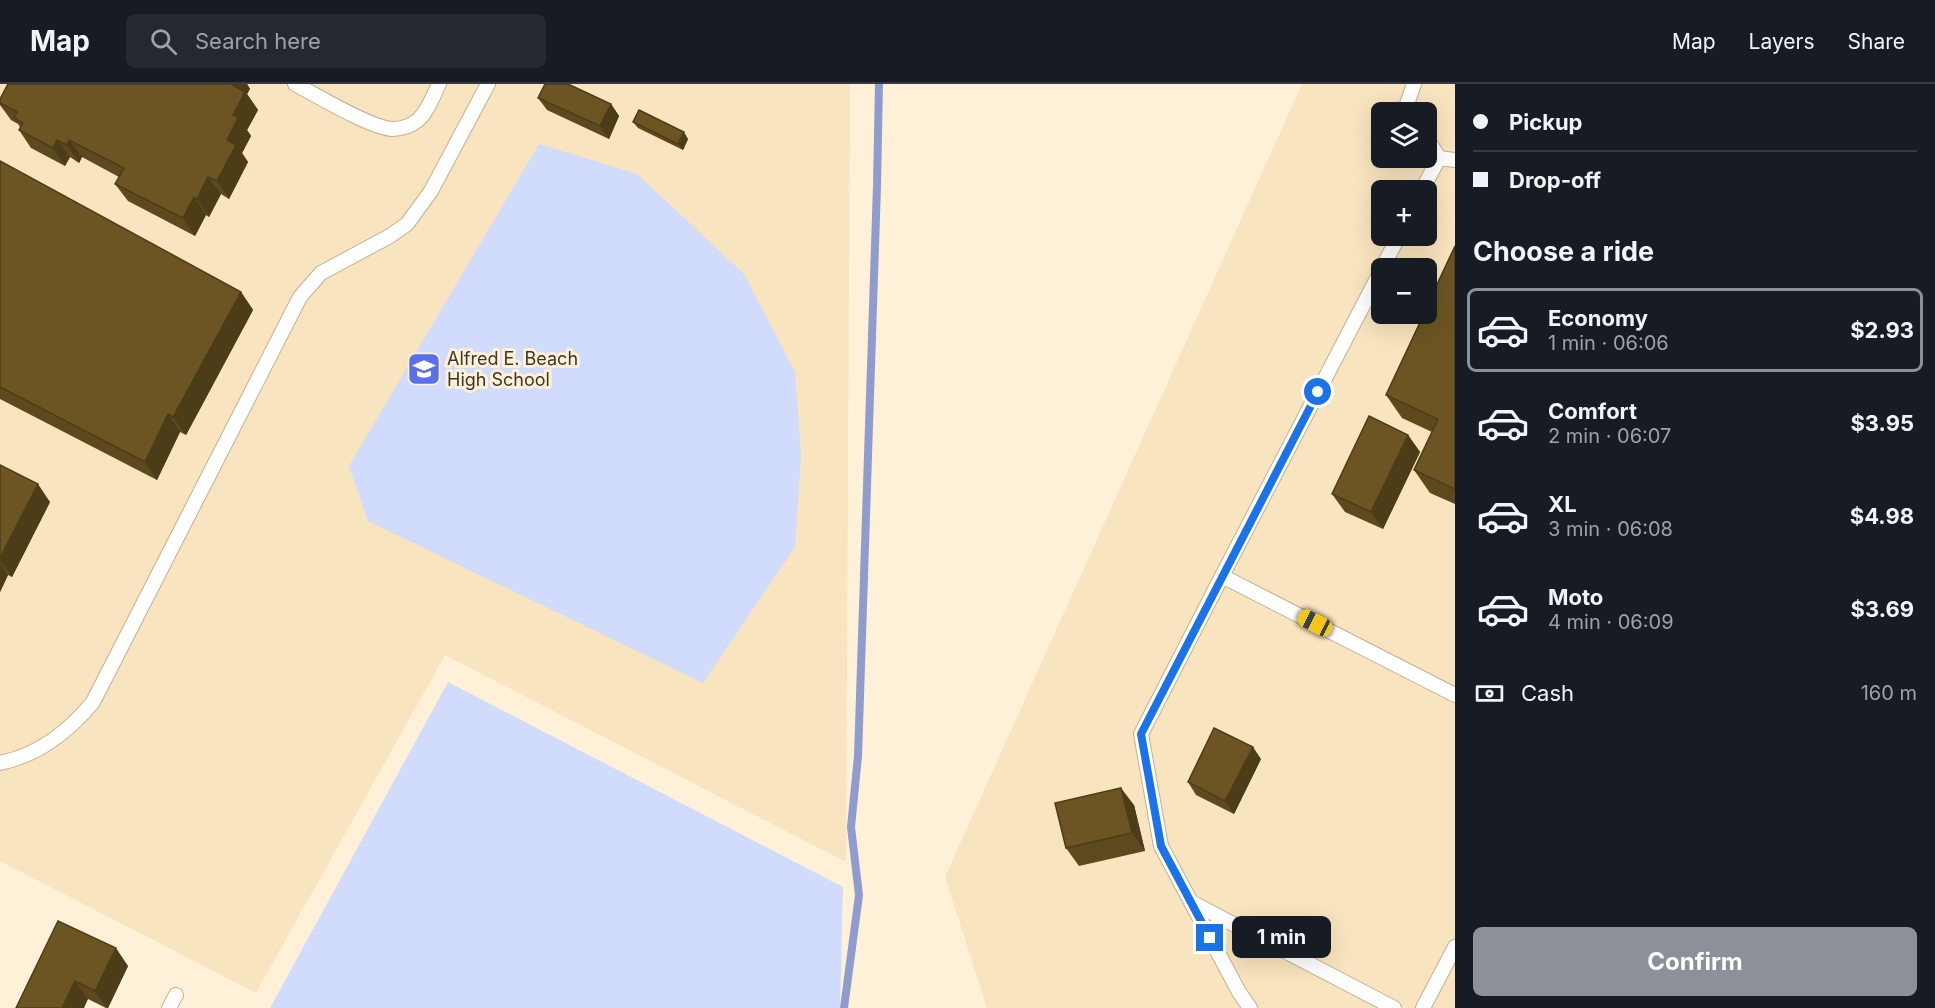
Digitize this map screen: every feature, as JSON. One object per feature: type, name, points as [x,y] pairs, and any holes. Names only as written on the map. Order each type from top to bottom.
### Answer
[{"type":"lane","points":[[295,84],[369,122],[392,129],[404,128],[416,122],[424,113],[439,84]]},
{"type":"lane","points":[[0,763],[17,759],[50,743],[80,718],[93,702],[300,297],[321,273],[390,236],[407,224],[431,191],[488,84]]},
{"type":"lane","points":[[1408,102],[1414,84]]},
{"type":"lane","points":[[1439,158],[1455,160]]},
{"type":"lane","points":[[1427,180],[1439,158]]},
{"type":"lane","points":[[1250,1008],[1239,992],[1161,846],[1141,734],[1371,290]]},
{"type":"lane","points":[[1222,576],[1455,695]]},
{"type":"lane","points":[[1191,902],[1394,1008]]},
{"type":"lane","points":[[1423,1008],[1455,947]]},
{"type":"lane","points":[[169,1008],[176,995]]},
{"type":"shaded area","name":"Alfred E. Beach High School","points":[[0,84],[850,84],[846,862],[445,655],[256,993],[0,861]]},
{"type":"shaded area","points":[[1302,84],[1455,84],[1455,1008],[987,1008],[945,877]]},
{"type":"shaded area","points":[[539,144],[637,174],[744,274],[795,372],[801,455],[795,547],[703,683],[368,521],[349,466]]},
{"type":"shaded area","points":[[448,682],[843,887],[840,1008],[270,1008]]},
{"type":"building","points":[[8,84],[231,84],[245,92],[233,115],[238,118],[227,140],[236,145],[217,181],[208,177],[197,199],[194,197],[183,218],[115,184],[124,168],[69,140],[67,145],[57,140],[53,148],[19,130],[23,123],[14,118],[17,112],[0,103]]},
{"type":"building","points":[[545,84],[568,84],[611,104],[600,126],[538,98]]},
{"type":"building","points":[[639,110],[684,132],[678,144],[633,122]]},
{"type":"building","points":[[0,161],[241,292],[173,417],[168,414],[145,462],[0,387]]},
{"type":"building","points":[[1455,246],[1455,489],[1414,470],[1438,419],[1386,395],[1419,324],[1437,324],[1437,284]]},
{"type":"building","points":[[1369,416],[1408,435],[1371,512],[1332,494]]},
{"type":"building","points":[[0,465],[38,484],[0,558]]},
{"type":"building","points":[[1214,728],[1253,747],[1225,801],[1188,782]]},
{"type":"building","points":[[1121,788],[1132,833],[1066,848],[1055,803]]},
{"type":"building","points":[[58,921],[116,948],[95,991],[75,981],[62,1008],[16,1008]]},
{"type":"waterway","points":[[844,1008],[859,895],[851,827],[858,756],[879,84]]},
{"type":"place","name":"Alfred E. Beach High School","points":[[424,369]]},
{"type":"route","points":[[1210,938],[1161,846],[1141,734],[1318,392]]}]
